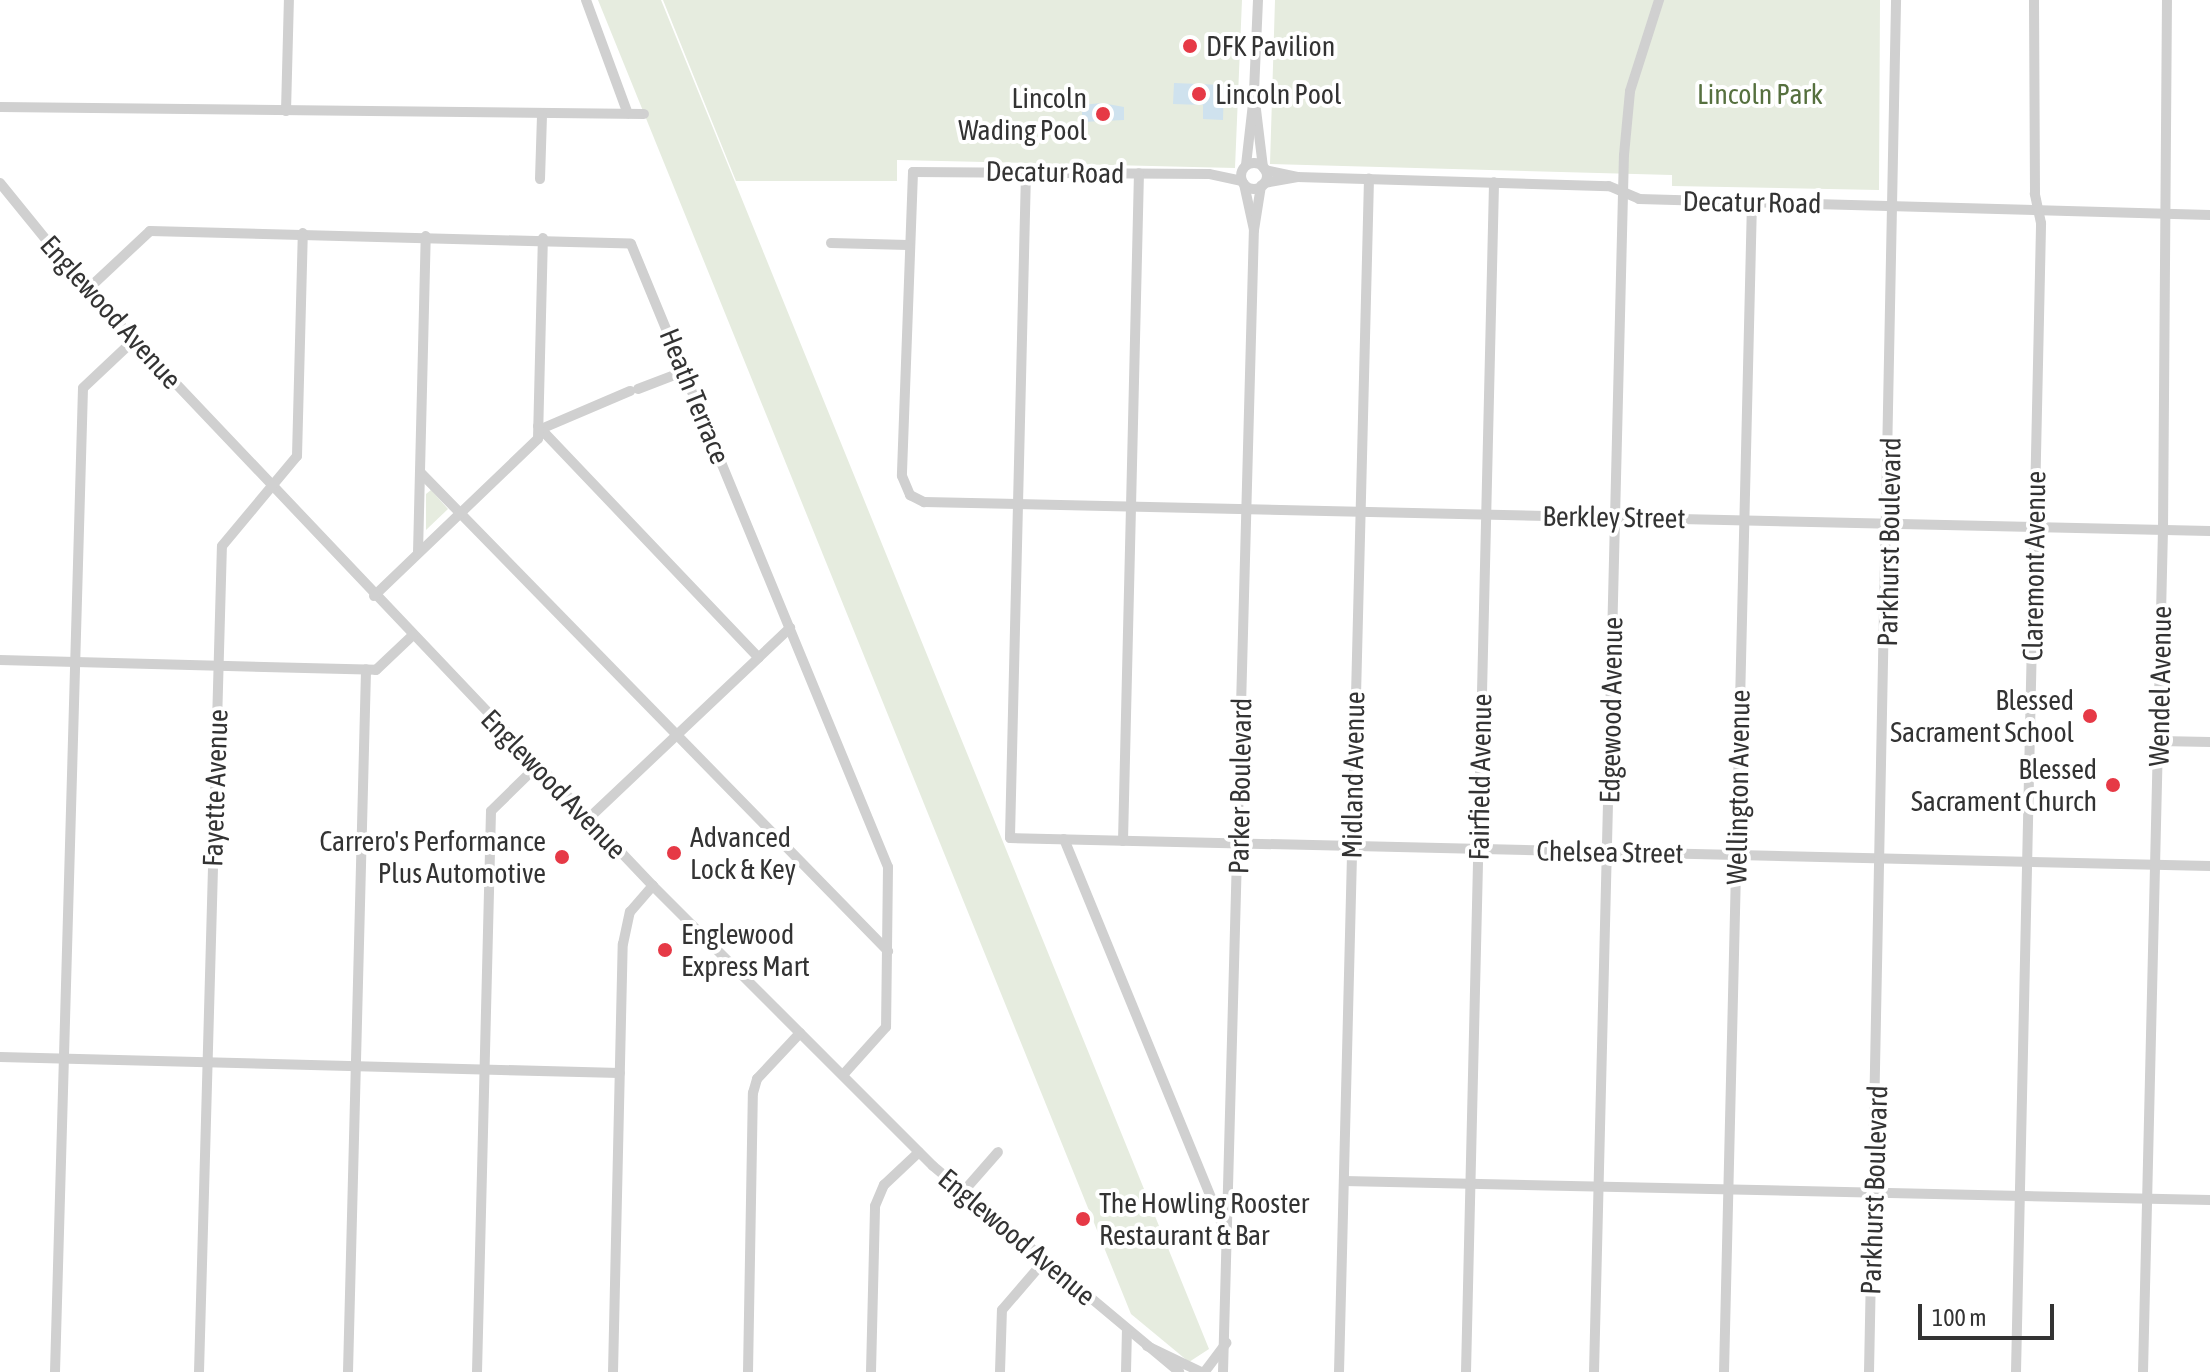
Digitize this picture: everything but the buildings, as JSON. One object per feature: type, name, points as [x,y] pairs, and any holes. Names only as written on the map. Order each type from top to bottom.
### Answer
[{"type":"street","points":[[286,111],[289,0]]},
{"type":"street","points":[[586,0],[628,114]]},
{"type":"street","name":"Parker Boulevard","points":[[1254,230],[1243,183],[1254,93],[1258,0]]},
{"type":"street","name":"Edgewood Avenue","points":[[1594,1372],[1623,193],[1630,91],[1659,0]]},
{"type":"street","name":"Parkhurst Boulevard","points":[[1869,1372],[1890,524],[1896,0]]},
{"type":"street","name":"Claremont Avenue","points":[[2016,1372],[2035,527],[2038,209],[2034,0]]},
{"type":"street","name":"Wendel Avenue","points":[[2143,1372],[2169,213],[2167,0]]},
{"type":"street","name":"Parker Boulevard","points":[[1221,1372],[1226,1343],[1229,1240],[1254,230],[1264,168],[1254,93]]},
{"type":"street","points":[[0,107],[644,114]]},
{"type":"street","points":[[540,179],[542,114]]},
{"type":"street","points":[[1245,166],[1264,168]]},
{"type":"street","name":"Decatur Road","points":[[908,245],[909,183],[918,170],[1209,174],[1245,166]]},
{"type":"street","name":"Decatur Road","points":[[1264,168],[1297,177]]},
{"type":"street","points":[[1018,504],[1026,172]]},
{"type":"street","points":[[1123,841],[1139,173]]},
{"type":"street","name":"Decatur Road","points":[[1209,174],[1243,183]]},
{"type":"street","name":"Decatur Road","points":[[1262,184],[1297,177],[1494,182],[1609,186],[1623,193],[1752,201],[2210,215]]},
{"type":"street","name":"Midland Avenue","points":[[1339,1372],[1369,178]]},
{"type":"street","name":"Fairfield Avenue","points":[[1466,1372],[1494,182]]},
{"type":"street","name":"Englewood Avenue","points":[[0,183],[87,290],[374,596],[653,886],[919,1152],[1179,1372]]},
{"type":"street","points":[[1243,183],[1262,184]]},
{"type":"street","name":"Wellington Avenue","points":[[1724,1372],[1752,201]]},
{"type":"street","name":"Heath Terrace","points":[[87,290],[150,231],[543,238],[631,244],[888,867],[884,1033],[843,1075]]},
{"type":"street","name":"Fayette Avenue","points":[[199,1372],[218,666],[225,537],[273,489],[297,456],[303,233]]},
{"type":"street","points":[[418,553],[426,236]]},
{"type":"street","points":[[374,596],[538,439],[543,238]]},
{"type":"street","points":[[831,243],[908,245]]},
{"type":"street","name":"Berkley Street","points":[[908,245],[905,489],[924,502],[2210,531]]},
{"type":"street","points":[[55,1372],[83,388],[134,340]]},
{"type":"street","points":[[539,428],[685,371]]},
{"type":"street","points":[[539,428],[759,658]]},
{"type":"street","points":[[420,472],[888,951]]},
{"type":"street","name":"Chelsea Street","points":[[1018,504],[1010,838],[2210,866]]},
{"type":"street","points":[[589,818],[790,628]]},
{"type":"street","points":[[0,660],[376,670],[412,636]]},
{"type":"street","points":[[348,1372],[366,669]]},
{"type":"street","points":[[2159,741],[2210,742]]},
{"type":"street","points":[[477,1372],[491,811],[537,766]]},
{"type":"street","points":[[1064,839],[1229,1240]]},
{"type":"street","points":[[613,1372],[625,927],[653,886]]},
{"type":"street","points":[[748,1372],[753,1093],[757,1079],[800,1033]]},
{"type":"street","points":[[0,1057],[620,1073]]},
{"type":"street","points":[[871,1372],[875,1206],[884,1185],[919,1152]]},
{"type":"street","points":[[963,1192],[998,1152]]},
{"type":"street","points":[[1344,1181],[2210,1200]]},
{"type":"street","points":[[1000,1372],[1002,1310],[1045,1260]]},
{"type":"street","points":[[1126,1372],[1127,1329]]},
{"type":"street","points":[[1203,1371],[1226,1343]]},
{"type":"street","name":"Englewood Avenue","points":[[1147,1346],[1203,1371],[1221,1372]]},
{"type":"green space","points":[[598,0],[661,0],[1209,1349],[1189,1362],[1131,1314]]},
{"type":"green space","points":[[663,0],[1242,0],[1235,168],[897,160],[897,181],[736,181]]},
{"type":"green space","name":"Lincoln Park","points":[[1275,0],[1880,0],[1879,190],[1672,186],[1672,175],[1270,164]]},
{"type":"green space","points":[[431,490],[448,509],[426,530],[426,494]]},
{"type":"water","name":"Lincoln Pool","points":[[1174,83],[1224,85],[1223,120],[1203,119],[1203,105],[1173,104]]},
{"type":"water","name":"Lincoln Wading Pool","points":[[1102,103],[1124,107],[1124,120],[1082,122],[1082,105]]},
{"type":"place","name":"DFK Pavilion","points":[[1190,46]]},
{"type":"place","name":"Lincoln Pool","points":[[1199,94]]},
{"type":"place","name":"Lincoln Wading Pool","points":[[1103,114]]},
{"type":"place","name":"Blessed Sacrament School","points":[[2090,716]]},
{"type":"place","name":"Blessed Sacrament Church","points":[[2113,785]]},
{"type":"place","name":"Advanced Lock & Key","points":[[674,853]]},
{"type":"place","name":"Carrero's Performance Plus Automotive","points":[[562,857]]},
{"type":"place","name":"Englewood Express Mart","points":[[665,950]]},
{"type":"place","name":"The Howling Rooster Restaurant & Bar","points":[[1083,1219]]}]
